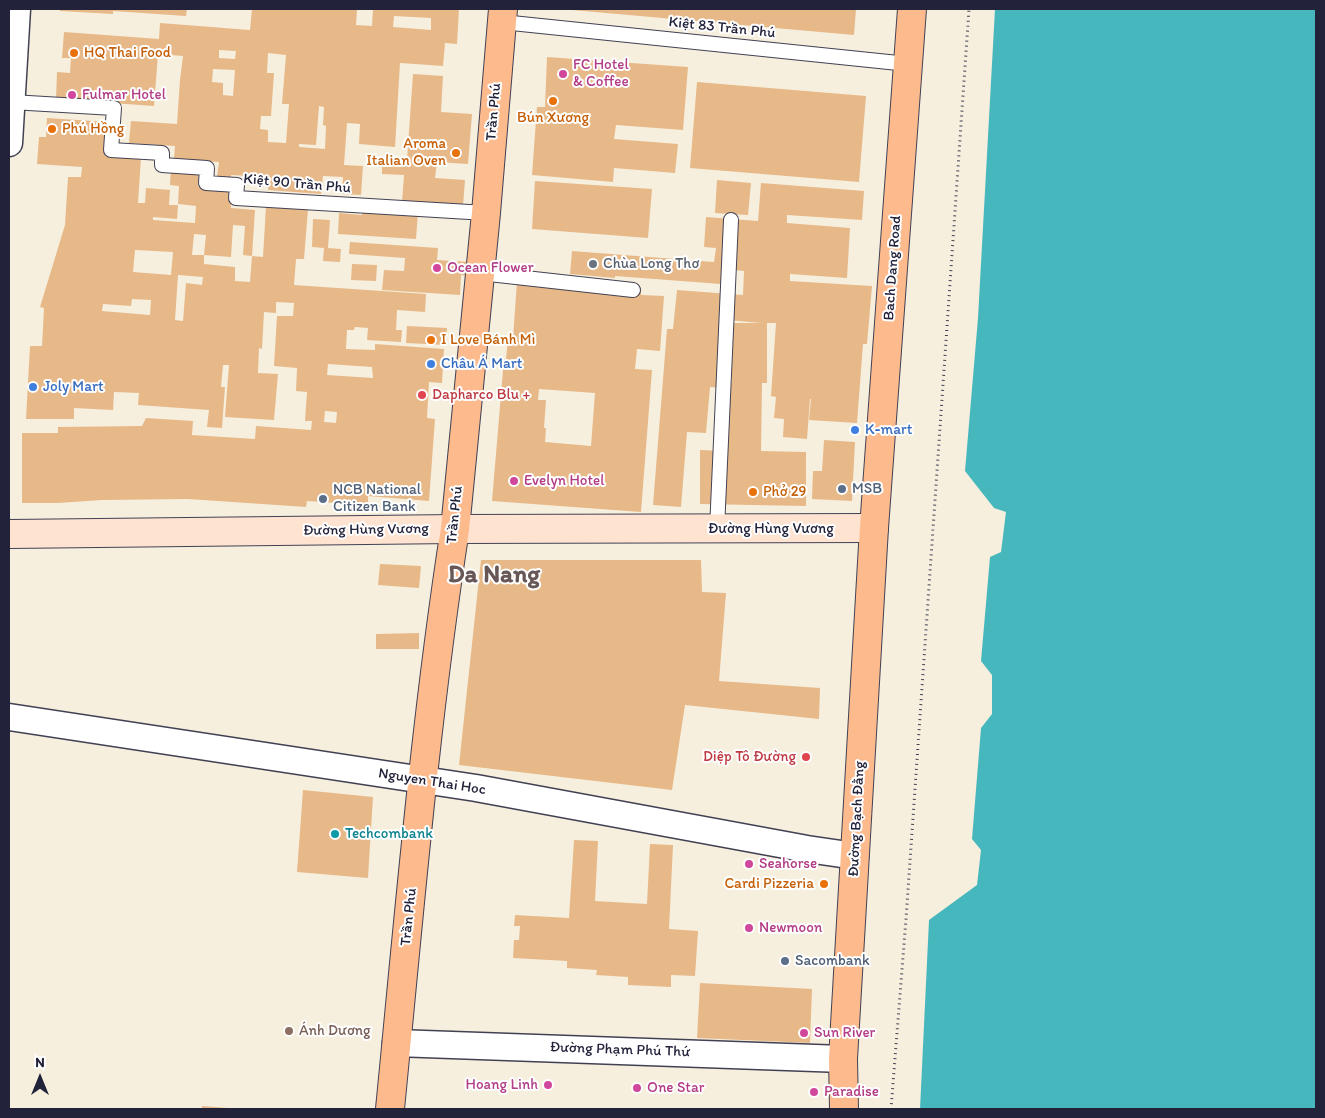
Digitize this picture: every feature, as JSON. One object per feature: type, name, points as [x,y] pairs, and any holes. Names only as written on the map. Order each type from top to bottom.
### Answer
[{"type":"main road","name":"Bach Dang Road","points":[[874,528],[912,9]]},
{"type":"main road","name":"Trần Phú","points":[[390,1109],[422,780],[454,530],[486,212],[503,15]]},
{"type":"main road","name":"Đường Bạch Đằng","points":[[844,1109],[844,1059],[874,528]]},
{"type":"street","points":[[9,143],[17,9]]},
{"type":"street","name":"Đường Hùng Vương","points":[[9,534],[874,528]]},
{"type":"street","name":"Nguyen Thai Hoc","points":[[9,717],[476,788],[855,856]]},
{"type":"street","name":"Đường Phạm Phú Thứ","points":[[396,1043],[844,1059]]},
{"type":"lane","name":"Kiệt 83 Trần Phú","points":[[503,15],[908,64]]},
{"type":"lane","name":"Kiệt 90 Trần Phú","points":[[11,102],[114,108],[111,150],[162,153],[162,165],[207,168],[206,183],[236,185],[236,198],[486,212]]},
{"type":"lane","points":[[717,529],[731,220]]},
{"type":"lane","points":[[480,273],[633,290]]},
{"type":"path","points":[[891,1109],[906,919],[969,9]]},
{"type":"water","points":[[995,9],[1316,9],[1316,1109],[920,1109],[929,920],[977,885],[981,850],[972,839],[981,728],[992,714],[992,675],[981,661],[990,557],[1001,552],[1006,512],[994,508],[965,471],[978,318]]},
{"type":"building","points":[[60,9],[187,9],[186,16],[113,11],[113,14],[60,11]]},
{"type":"building","points":[[252,9],[357,9],[356,25],[372,26],[373,9],[459,9],[457,44],[445,43],[443,66],[400,63],[395,147],[359,144],[360,124],[347,123],[344,165],[363,166],[361,195],[342,194],[343,177],[323,176],[321,194],[268,190],[269,177],[231,175],[231,177],[217,177],[219,162],[174,159],[175,146],[129,143],[131,121],[177,124],[183,56],[158,54],[154,106],[56,99],[57,72],[70,73],[71,58],[62,58],[64,32],[159,39],[160,23],[250,30]],"holes":[[[394,16],[431,18],[431,30],[393,27]],[[219,50],[236,51],[235,59],[219,58]],[[268,53],[286,55],[282,104],[289,104],[286,143],[268,142],[268,130],[260,129],[261,116],[271,116],[274,73],[267,73]],[[213,69],[235,70],[233,96],[223,95],[223,83],[212,82]],[[319,106],[324,107],[323,125],[326,126],[325,149],[299,147],[299,144],[316,145]]]},
{"type":"building","points":[[572,9],[856,9],[854,35]]},
{"type":"building","points":[[547,57],[688,67],[683,130],[616,125],[614,139],[678,144],[675,173],[614,168],[613,182],[532,175],[537,107],[545,107]]},
{"type":"building","points":[[413,74],[443,76],[441,112],[472,114],[468,164],[437,162],[435,178],[465,180],[463,206],[402,202],[404,175],[382,174],[382,158],[407,160]]},
{"type":"building","points":[[697,82],[866,96],[859,182],[690,168]]},
{"type":"building","points":[[47,118],[108,122],[105,156],[141,158],[138,203],[145,203],[146,188],[170,190],[169,205],[178,205],[177,219],[153,217],[153,220],[195,223],[196,206],[178,204],[179,186],[170,185],[171,167],[199,169],[198,187],[232,189],[231,208],[255,210],[252,256],[263,257],[266,206],[308,209],[304,259],[296,259],[294,285],[426,294],[425,312],[397,310],[396,330],[402,330],[401,342],[367,340],[368,328],[355,327],[354,330],[347,330],[346,349],[375,350],[375,344],[444,349],[442,383],[429,382],[427,418],[435,419],[429,501],[368,496],[368,505],[307,501],[306,507],[188,499],[22,503],[22,433],[58,433],[58,427],[142,426],[146,418],[193,421],[192,435],[255,439],[256,426],[311,430],[312,421],[305,421],[307,392],[296,391],[297,368],[274,366],[277,316],[293,316],[294,303],[276,302],[276,313],[264,312],[262,349],[259,348],[258,373],[278,374],[274,420],[225,417],[229,365],[223,365],[221,387],[225,387],[222,428],[207,427],[209,410],[138,405],[139,393],[114,392],[113,410],[74,408],[74,419],[26,419],[30,346],[42,346],[44,308],[40,307],[65,225],[68,177],[81,177],[82,167],[37,164],[39,137],[46,137]],"holes":[[[233,225],[245,226],[243,255],[252,256],[250,282],[235,281],[235,267],[204,264],[204,255],[231,257]],[[194,234],[206,235],[204,255],[192,255]],[[135,250],[173,252],[171,275],[133,272]],[[178,275],[203,277],[202,285],[186,283],[183,321],[175,320]],[[132,299],[151,300],[150,315],[102,311],[103,304],[131,306]],[[328,364],[372,367],[373,378],[327,375]],[[325,411],[337,412],[336,423],[324,422]]]},
{"type":"building","points":[[717,180],[751,183],[748,215],[715,213]]},
{"type":"building","points":[[535,181],[652,189],[648,238],[532,229]]},
{"type":"building","points":[[761,183],[864,191],[862,220],[787,215],[787,223],[850,228],[847,278],[790,274],[790,281],[872,286],[867,344],[863,344],[857,423],[809,420],[810,399],[807,439],[783,437],[784,419],[774,418],[776,397],[771,396],[776,323],[767,323],[767,383],[762,383],[761,451],[806,452],[806,506],[700,504],[700,450],[723,451],[724,383],[732,383],[732,323],[761,323],[727,320],[722,388],[710,387],[706,433],[687,432],[681,507],[653,505],[667,329],[673,329],[677,290],[743,295],[744,271],[735,270],[734,285],[570,274],[572,251],[714,262],[716,248],[704,247],[706,217],[758,221]]},
{"type":"building","points":[[362,208],[418,212],[416,239],[338,234],[339,213],[362,215]]},
{"type":"building","points":[[313,219],[330,220],[328,248],[341,249],[340,262],[323,261],[324,248],[312,247]]},
{"type":"building","points":[[350,242],[438,248],[437,260],[470,262],[469,276],[461,275],[460,295],[382,290],[384,270],[404,271],[405,258],[349,254]]},
{"type":"building","points":[[352,264],[377,265],[376,281],[351,280]]},
{"type":"building","points":[[517,281],[641,291],[641,295],[664,296],[660,351],[637,349],[635,369],[652,370],[641,512],[492,501],[504,359],[506,359],[508,339],[513,339]],"holes":[[[539,389],[595,393],[591,446],[545,442],[546,400],[538,400]]]},
{"type":"building","points":[[407,326],[447,328],[446,345],[406,343]]},
{"type":"building","points":[[824,440],[855,442],[852,501],[812,499],[813,471],[822,471]]},
{"type":"building","points":[[481,560],[701,560],[702,592],[726,593],[719,681],[820,688],[819,719],[685,705],[672,790],[459,765]]},
{"type":"building","points":[[380,564],[421,566],[419,588],[378,585]]},
{"type":"building","points":[[419,633],[419,649],[376,649],[376,634]]},
{"type":"building","name":"Techcombank","points":[[303,790],[373,797],[368,878],[297,872]]},
{"type":"building","points":[[574,840],[598,841],[595,901],[647,904],[650,844],[673,845],[669,929],[698,931],[695,976],[671,975],[671,987],[628,985],[628,977],[596,975],[597,970],[567,968],[567,961],[513,958],[514,940],[519,940],[520,926],[514,926],[515,915],[569,918]]},
{"type":"building","points":[[700,983],[812,989],[810,1043],[697,1038]]},
{"type":"building","points":[[202,1106],[228,1108],[228,1109],[202,1109]]},
{"type":"place","name":"HQ Thai Food","points":[[74,53]]},
{"type":"place","name":"FC Hotel & Coffee","points":[[563,74]]},
{"type":"place","name":"Fulmar Hotel","points":[[72,95]]},
{"type":"place","name":"Bún Xương","points":[[553,101]]},
{"type":"place","name":"Phú Hồng","points":[[52,129]]},
{"type":"place","name":"Aroma Italian Oven","points":[[456,153]]},
{"type":"place","name":"Chùa Long Thơ","points":[[593,264]]},
{"type":"place","name":"Ocean Flower","points":[[437,268]]},
{"type":"place","name":"I Love Bánh Mì","points":[[431,340]]},
{"type":"place","name":"Châu Á Mart","points":[[431,364]]},
{"type":"place","name":"Joly Mart","points":[[33,387]]},
{"type":"place","name":"Dapharco Blu +","points":[[422,395]]},
{"type":"place","name":"K-mart","points":[[855,430]]},
{"type":"place","name":"Evelyn Hotel","points":[[514,481]]},
{"type":"place","name":"MSB","points":[[842,489]]},
{"type":"place","name":"Phở 29","points":[[753,492]]},
{"type":"place","name":"NCB National Citizen Bank","points":[[323,499]]},
{"type":"place","name":"Diệp Tô Đường","points":[[806,757]]},
{"type":"place","name":"Techcombank","points":[[335,834]]},
{"type":"place","name":"Seahorse","points":[[749,864]]},
{"type":"place","name":"Cardi Pizzeria","points":[[824,884]]},
{"type":"place","name":"Newmoon","points":[[749,928]]},
{"type":"place","name":"Sacombank","points":[[785,961]]},
{"type":"place","name":"Ánh Dương","points":[[289,1031]]},
{"type":"place","name":"Sun River","points":[[804,1033]]},
{"type":"place","name":"Hoang Linh","points":[[548,1085]]},
{"type":"place","name":"One Star","points":[[637,1088]]},
{"type":"place","name":"Paradise","points":[[814,1092]]},
{"type":"district","name":"Da Nang","points":[[494,576]]}]
